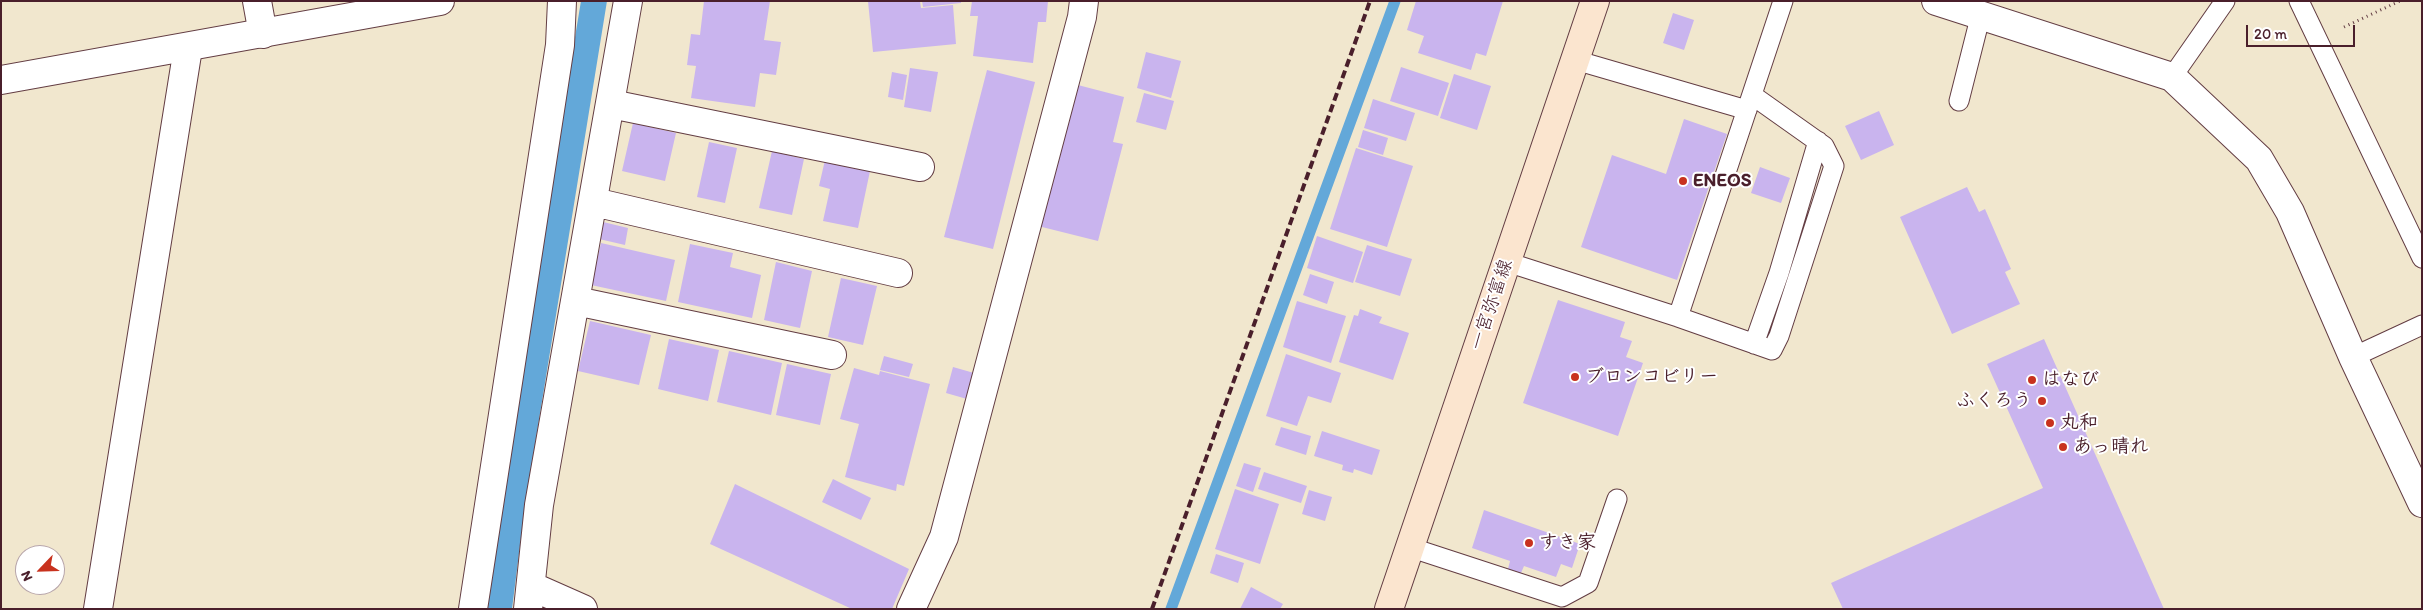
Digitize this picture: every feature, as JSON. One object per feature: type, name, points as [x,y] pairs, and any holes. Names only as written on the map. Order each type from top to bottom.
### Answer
[{"type":"main road","name":"一宮弥富線","points":[[1389,609],[1595,1]]},
{"type":"street","points":[[257,1],[263,34]]},
{"type":"street","points":[[1,80],[188,48],[440,1]]},
{"type":"street","points":[[473,609],[560,45],[562,1]]},
{"type":"street","points":[[583,609],[530,598],[539,505],[628,1]]},
{"type":"street","points":[[911,609],[944,537],[1080,27],[1084,1]]},
{"type":"street","points":[[1936,1],[2172,77],[2259,159],[2290,212],[2353,357],[2422,503]]},
{"type":"street","points":[[98,609],[188,48]]},
{"type":"street","points":[[611,104],[920,167]]},
{"type":"street","points":[[594,202],[898,273]]},
{"type":"street","points":[[576,301],[832,355]]},
{"type":"lane","points":[[1678,316],[1783,1]]},
{"type":"lane","points":[[2172,77],[2225,1]]},
{"type":"lane","points":[[2299,1],[2422,258]]},
{"type":"lane","points":[[1959,101],[1980,14]]},
{"type":"lane","points":[[1507,262],[1678,316],[1772,350],[1779,336],[1834,166],[1824,146],[1750,102],[1574,60]]},
{"type":"lane","points":[[2353,357],[2422,325]]},
{"type":"lane","points":[[1409,547],[1562,597],[1588,583],[1617,499]]},
{"type":"water","points":[[581,1],[607,1],[525,506],[512,609],[486,609],[499,494]]},
{"type":"building","points":[[704,1],[770,1],[764,40],[781,42],[776,75],[760,73],[755,107],[691,98],[696,66],[687,65],[691,34],[700,35]]},
{"type":"building","points":[[868,1],[920,1],[921,8],[953,5],[956,44],[873,52]]},
{"type":"building","points":[[922,1],[961,1],[961,3],[923,7]]},
{"type":"building","points":[[972,1],[1048,1],[1046,22],[1038,22],[1033,63],[973,56],[978,16],[970,16]]},
{"type":"building","points":[[1416,1],[1503,1],[1486,56],[1476,53],[1471,70],[1418,53],[1424,36],[1407,30]]},
{"type":"building","points":[[1673,13],[1694,20],[1684,50],[1663,43]]},
{"type":"building","points":[[1146,52],[1181,61],[1171,98],[1137,88]]},
{"type":"building","points":[[1401,67],[1449,83],[1438,116],[1390,101]]},
{"type":"building","points":[[910,68],[938,72],[931,112],[904,107]]},
{"type":"building","points":[[987,70],[1035,82],[993,249],[944,237]]},
{"type":"building","points":[[892,72],[907,75],[903,100],[888,97]]},
{"type":"building","points":[[1454,74],[1491,86],[1477,130],[1440,118]]},
{"type":"building","points":[[1074,84],[1124,97],[1113,142],[1123,144],[1098,241],[1038,226]]},
{"type":"building","points":[[1144,93],[1174,101],[1166,130],[1136,122]]},
{"type":"building","points":[[1373,99],[1415,113],[1406,141],[1364,128]]},
{"type":"building","points":[[1879,111],[1894,145],[1861,160],[1845,126]]},
{"type":"building","points":[[1684,119],[1727,134],[1677,280],[1581,247],[1612,155],[1666,174]]},
{"type":"building","points":[[633,123],[676,133],[665,181],[622,171]]},
{"type":"building","points":[[1363,130],[1388,138],[1383,155],[1358,147]]},
{"type":"building","points":[[709,142],[737,148],[725,203],[697,197]]},
{"type":"building","points":[[1356,148],[1413,166],[1387,247],[1330,229]]},
{"type":"building","points":[[772,151],[804,159],[792,215],[759,208]]},
{"type":"building","points":[[825,160],[870,171],[858,228],[823,221],[830,189],[819,186]]},
{"type":"building","points":[[1760,167],[1790,178],[1781,203],[1751,193]]},
{"type":"building","points":[[1967,187],[1979,212],[1985,209],[2011,269],[2005,272],[2020,304],[1952,334],[1900,217]]},
{"type":"building","points":[[603,222],[628,228],[625,245],[599,239]]},
{"type":"building","points":[[1317,236],[1363,252],[1353,283],[1307,268]]},
{"type":"building","points":[[601,243],[675,260],[666,301],[591,285]]},
{"type":"building","points":[[690,244],[733,253],[730,267],[761,275],[752,318],[678,302]]},
{"type":"building","points":[[1367,245],[1412,259],[1400,296],[1355,282]]},
{"type":"building","points":[[776,262],[812,271],[800,328],[764,320]]},
{"type":"building","points":[[1310,274],[1334,282],[1327,304],[1303,295]]},
{"type":"building","points":[[841,278],[877,286],[863,345],[828,337]]},
{"type":"building","points":[[1558,300],[1625,322],[1620,337],[1632,341],[1626,357],[1643,363],[1618,436],[1523,403]]},
{"type":"building","points":[[1297,301],[1346,316],[1331,363],[1283,347]]},
{"type":"building","points":[[1360,309],[1382,317],[1379,323],[1409,333],[1393,380],[1339,362],[1354,315],[1358,316]]},
{"type":"building","points":[[590,321],[651,335],[639,385],[578,371]]},
{"type":"building","points":[[669,339],[719,350],[708,401],[658,389]]},
{"type":"building","points":[[2044,339],[2164,609],[1843,609],[1831,583],[2043,488],[1987,364]]},
{"type":"building","points":[[729,351],[782,363],[771,415],[717,402]]},
{"type":"building","points":[[1286,354],[1341,373],[1331,403],[1308,396],[1297,426],[1266,416]]},
{"type":"building","points":[[884,356],[913,364],[909,377],[880,370]]},
{"type":"building","points":[[787,364],[831,374],[820,425],[776,415]]},
{"type":"building","points":[[953,367],[974,373],[967,399],[946,393]]},
{"type":"building","points":[[854,368],[879,375],[880,371],[930,384],[904,486],[897,484],[896,491],[845,477],[859,424],[840,419]]},
{"type":"building","points":[[1281,427],[1311,436],[1306,455],[1275,445]]},
{"type":"building","points":[[1322,431],[1380,450],[1372,475],[1354,469],[1353,473],[1342,470],[1343,465],[1314,456]]},
{"type":"building","points":[[1244,463],[1261,468],[1253,492],[1236,486]]},
{"type":"building","points":[[1264,472],[1307,486],[1301,503],[1258,489]]},
{"type":"building","points":[[833,479],[871,498],[861,520],[822,502]]},
{"type":"building","points":[[735,484],[909,569],[892,609],[852,609],[710,544]]},
{"type":"building","points":[[1235,489],[1279,504],[1260,564],[1215,549]]},
{"type":"building","points":[[1309,490],[1332,497],[1325,521],[1302,514]]},
{"type":"building","points":[[1484,510],[1580,544],[1572,568],[1561,564],[1556,577],[1524,566],[1521,573],[1508,569],[1510,561],[1472,548]]},
{"type":"building","points":[[1216,554],[1244,563],[1238,583],[1210,573]]},
{"type":"building","points":[[1251,587],[1283,604],[1280,609],[1240,609]]},
{"type":"waterway","points":[[1171,609],[1395,1]]},
{"type":"railway","points":[[1152,609],[1370,1]]},
{"type":"place","name":"ENEOS","points":[[1683,181]]},
{"type":"place","name":"ブロンコビリー","points":[[1575,377]]},
{"type":"place","name":"はなび","points":[[2032,380]]},
{"type":"place","name":"ふくろう","points":[[2042,401]]},
{"type":"place","name":"丸和","points":[[2050,423]]},
{"type":"place","name":"あっ晴れ","points":[[2063,447]]},
{"type":"place","name":"すき家","points":[[1529,543]]}]
